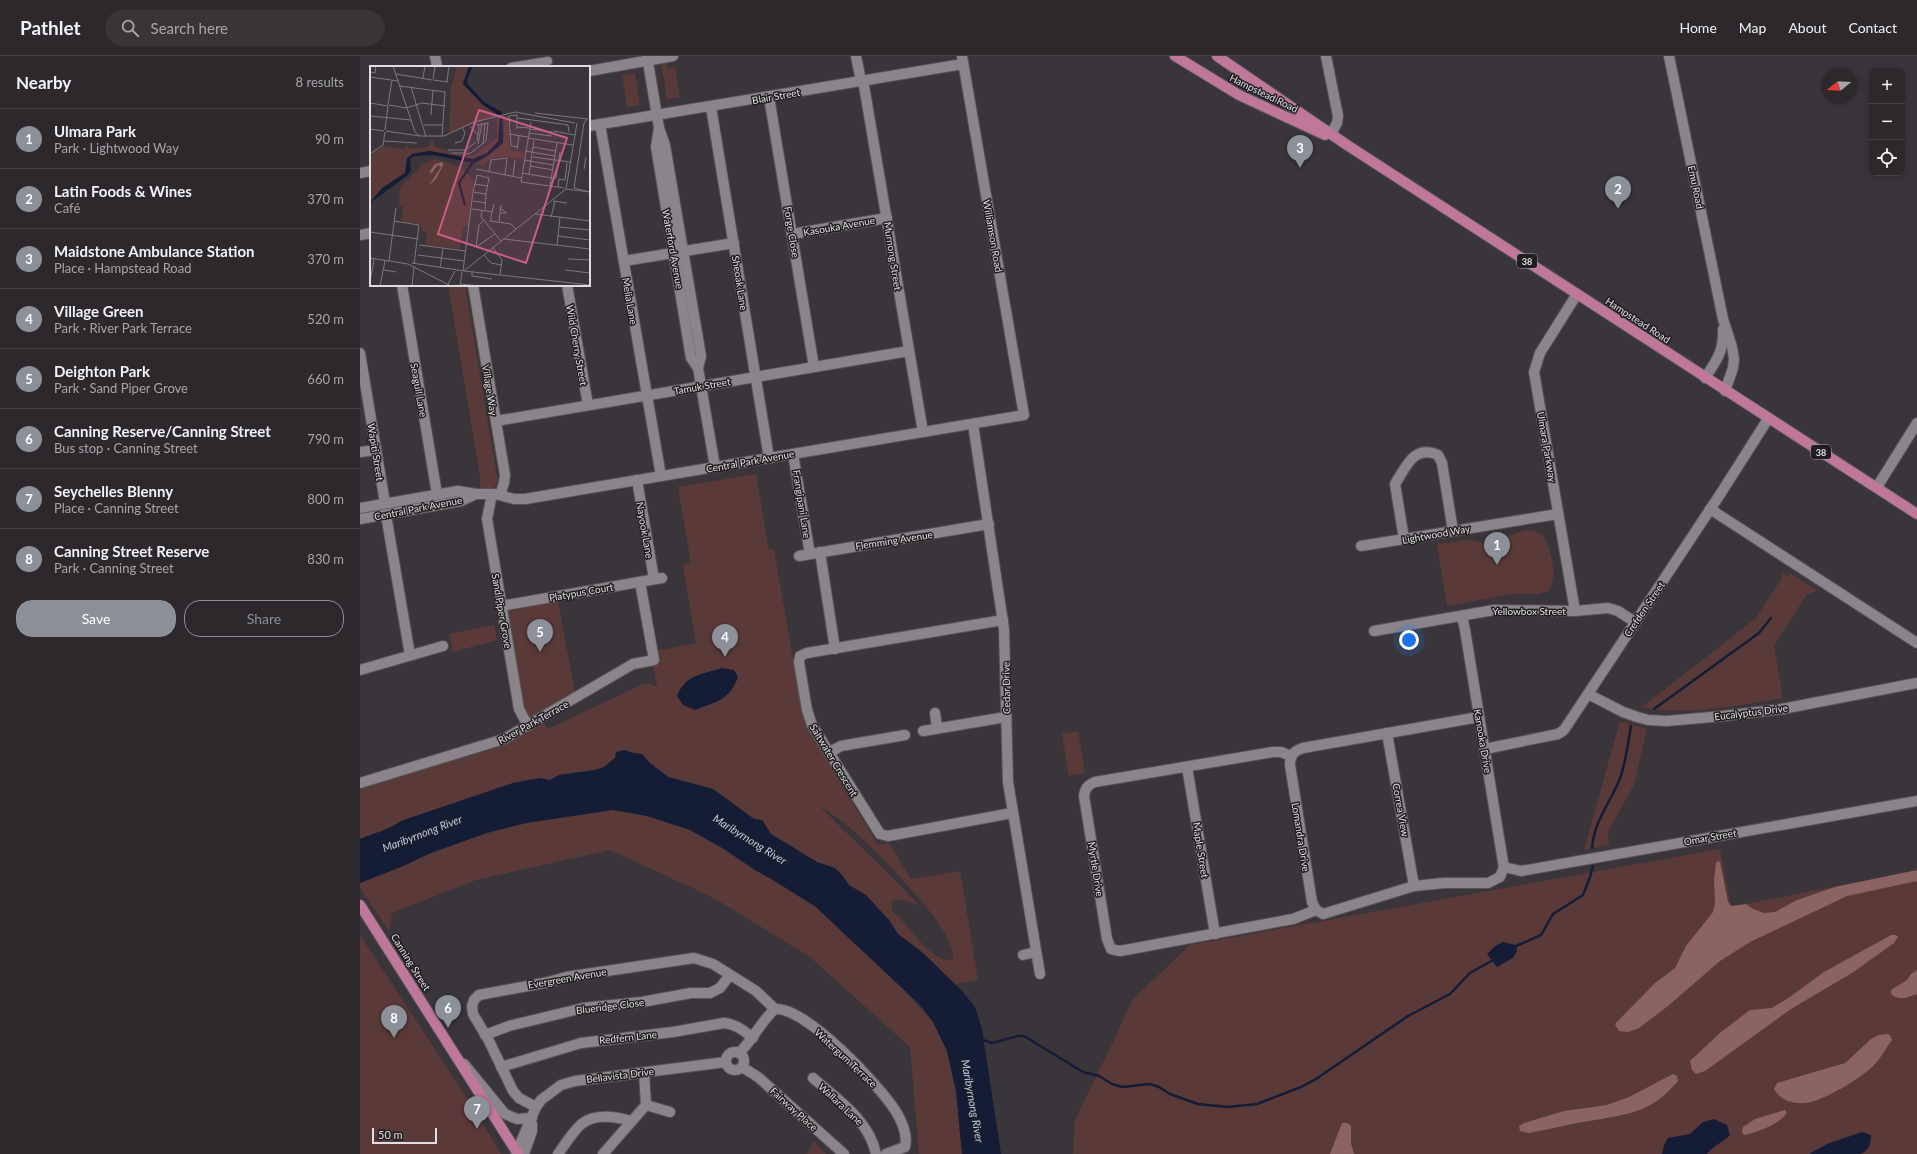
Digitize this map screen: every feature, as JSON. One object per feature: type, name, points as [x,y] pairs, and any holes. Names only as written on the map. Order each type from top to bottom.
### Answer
[{"type":"main road","name":"Hampstead Road","points":[[1175,56],[1239,96],[1347,145]]},
{"type":"main road","name":"Hampstead Road","points":[[1218,56],[1347,145],[1768,419],[1877,487],[1917,514]]},
{"type":"main road","name":"Canning Street","points":[[360,905],[453,1052],[520,1153]]},
{"type":"street","points":[[435,56],[436,66]]},
{"type":"street","points":[[590,71],[648,58],[673,56]]},
{"type":"street","name":"Murnong Street","points":[[856,56],[887,218],[923,432]]},
{"type":"street","points":[[1326,56],[1338,116],[1337,124],[1331,134]]},
{"type":"street","name":"Emu Road","points":[[1669,56],[1723,319],[1732,347],[1734,359],[1733,368],[1725,391]]},
{"type":"street","name":"Waterford Avenue","points":[[648,58],[660,128],[665,145],[702,356],[698,368]]},
{"type":"street","name":"Blair Street","points":[[590,126],[658,116],[862,81],[963,60]]},
{"type":"street","name":"Williamson Road","points":[[963,60],[1024,415]]},
{"type":"street","points":[[517,66],[548,61]]},
{"type":"street","name":"Forge Close","points":[[769,97],[814,367]]},
{"type":"street","name":"Sheoak Lane","points":[[711,107],[769,458]]},
{"type":"street","name":"Melia Lane","points":[[600,124],[661,476]]},
{"type":"street","name":"Waterford Avenue","points":[[660,128],[656,147],[691,358],[698,368],[715,467]]},
{"type":"street","points":[[360,173],[370,171]]},
{"type":"street","name":"Kasouka Avenue","points":[[792,234],[887,218]]},
{"type":"street","points":[[360,235],[370,233]]},
{"type":"street","points":[[624,261],[734,243]]},
{"type":"street","name":"Seagull Lane","points":[[402,286],[437,494]]},
{"type":"street","name":"Village Way","points":[[474,286],[505,474],[504,483],[496,494]]},
{"type":"street","name":"Wild Cherry Street","points":[[567,286],[588,405]]},
{"type":"street","name":"Ulmara Parkway","points":[[1574,611],[1534,372],[1540,353],[1577,294]]},
{"type":"street","name":"Emu Road","points":[[1706,378],[1719,357],[1723,345],[1723,319]]},
{"type":"street","name":"Tamuk Street","points":[[496,421],[909,351]]},
{"type":"street","name":"Wapiti Street","points":[[360,353],[385,503]]},
{"type":"street","name":"Central Park Avenue","points":[[360,508],[458,491],[476,494],[496,494],[514,499],[525,499],[1024,415]]},
{"type":"street","name":"Crefden Street","points":[[1485,749],[1558,734],[1564,730],[1768,419]]},
{"type":"street","points":[[1877,487],[1917,423]]},
{"type":"street","name":"Cedar Drive","points":[[972,424],[1003,620],[1008,782],[1040,974]]},
{"type":"street","points":[[360,452],[376,450]]},
{"type":"street","points":[[1404,539],[1395,484],[1415,455],[1423,451],[1430,451],[1438,455],[1442,463],[1453,531]]},
{"type":"street","name":"Frangipani Lane","points":[[794,454],[835,648]]},
{"type":"street","name":"Nayook Lane","points":[[637,480],[658,579]]},
{"type":"street","name":"Central Park Avenue","points":[[360,519],[461,501],[476,494]]},
{"type":"street","name":"Sand Piper Grove","points":[[496,494],[487,519],[519,709],[528,726]]},
{"type":"street","points":[[1710,509],[1917,643]]},
{"type":"street","points":[[386,514],[410,655]]},
{"type":"street","name":"Lightwood Way","points":[[1361,546],[1558,514]]},
{"type":"street","name":"Flemming Avenue","points":[[799,556],[989,524]]},
{"type":"street","name":"Platypus Court","points":[[501,606],[658,579]]},
{"type":"street","name":"River Park Terrace","points":[[360,783],[491,744],[528,726],[634,664],[654,660],[640,582]]},
{"type":"street","name":"Yellowbox Street","points":[[1374,631],[1494,610],[1574,611],[1608,608],[1622,613],[1635,622]]},
{"type":"street","name":"Kanooka Drive","points":[[1462,616],[1504,867]]},
{"type":"street","name":"Saltwater Crescent","points":[[1003,620],[806,653],[800,656],[799,662],[807,710],[812,726],[830,752],[880,834],[888,836],[1012,813]]},
{"type":"street","points":[[360,670],[443,646]]},
{"type":"street","name":"Eucalyptus Drive","points":[[1588,694],[1632,715],[1648,720],[1668,721],[1782,709],[1917,683]]},
{"type":"street","points":[[935,713],[937,728]]},
{"type":"street","points":[[923,731],[1006,717]]},
{"type":"street","points":[[1291,756],[1295,750],[1302,748],[1479,717]]},
{"type":"street","name":"Correa View","points":[[1387,733],[1414,886]]},
{"type":"street","points":[[830,752],[842,746],[905,735]]},
{"type":"street","name":"Myrtle Drive","points":[[1291,756],[1281,752],[1273,752],[1095,782],[1085,789],[1084,796],[1107,939],[1111,949],[1120,951],[1293,919],[1316,910]]},
{"type":"street","name":"Lomandra Drive","points":[[1291,756],[1290,765],[1312,902],[1316,910]]},
{"type":"street","name":"Maple Street","points":[[1187,767],[1214,934]]},
{"type":"street","name":"Omar Street","points":[[1504,867],[1521,871],[1917,801]]},
{"type":"street","points":[[1316,910],[1323,914],[1414,886],[1444,883],[1488,883],[1500,877],[1504,867]]},
{"type":"street","points":[[1023,955],[1036,952]]},
{"type":"street","name":"Evergreen Avenue","points":[[536,1106],[519,1098],[513,1091],[473,1014],[472,1006],[474,1000],[479,995],[487,992],[566,977],[685,958],[702,959],[713,964],[760,994],[776,1009]]},
{"type":"street","name":"Blueridge Close","points":[[485,1035],[508,1026],[590,1007],[642,1002],[691,993],[710,993],[720,988],[730,975]]},
{"type":"street","name":"Watergum Terrace","points":[[776,1009],[782,1008],[809,1024],[858,1066],[879,1088],[896,1111],[904,1128],[907,1139],[907,1151],[886,1154]]},
{"type":"street","points":[[739,1053],[753,1038],[770,1013],[776,1009]]},
{"type":"street","name":"Redfern Lane","points":[[501,1067],[581,1043],[673,1032],[724,1023],[731,1023],[741,1028],[753,1038]]},
{"type":"street","points":[[453,1052],[477,1078],[505,1114],[517,1119],[532,1118]]},
{"type":"street","points":[[731,1052],[739,1053],[743,1059],[742,1066],[734,1070],[728,1067],[726,1062],[726,1056],[731,1052]]},
{"type":"street","name":"Bellavista Drive","points":[[520,1153],[520,1140],[532,1118],[536,1106],[541,1100],[561,1085],[575,1081],[726,1062]]},
{"type":"street","name":"Fairway Place","points":[[742,1066],[758,1077],[844,1154]]},
{"type":"street","points":[[603,1154],[646,1105],[644,1072]]},
{"type":"street","name":"Wallara Lane","points":[[813,1078],[860,1120],[870,1135],[876,1154]]},
{"type":"street","points":[[646,1105],[670,1112]]},
{"type":"street","points":[[558,1154],[582,1123],[591,1119],[615,1116],[631,1121]]},
{"type":"shaded area","points":[[666,60],[667,69],[675,67],[680,97],[667,99],[661,61]]},
{"type":"shaded area","points":[[635,73],[640,105],[627,107],[622,75]]},
{"type":"shaded area","points":[[448,286],[465,286],[498,482],[494,488],[480,488],[480,476]]},
{"type":"shaded area","points":[[756,474],[769,550],[774,549],[802,712],[807,727],[878,845],[889,843],[911,879],[960,871],[978,980],[955,984],[923,953],[898,934],[889,920],[849,885],[842,875],[835,869],[817,862],[771,834],[762,820],[754,819],[713,789],[669,777],[650,763],[642,754],[620,751],[616,752],[615,758],[604,767],[595,770],[559,775],[550,780],[539,778],[513,783],[401,821],[386,829],[360,839],[360,787],[503,746],[544,723],[548,729],[643,684],[651,684],[657,687],[653,665],[658,664],[656,651],[696,643],[683,565],[691,563],[678,487]],"holes":[[[819,806],[844,822],[874,850],[912,890],[930,911],[944,931],[952,948],[952,960],[944,959],[935,955],[920,942],[893,912],[891,906],[893,901],[899,899],[919,905]]]},
{"type":"shaded area","points":[[1525,530],[1536,532],[1545,538],[1553,563],[1554,574],[1549,591],[1538,594],[1514,594],[1447,606],[1437,544],[1469,540],[1488,544]]},
{"type":"shaded area","points":[[1781,572],[1788,576],[1790,573],[1818,591],[1807,594],[1774,646],[1783,698],[1712,709],[1676,711],[1642,707],[1755,619],[1782,578]]},
{"type":"shaded area","points":[[558,601],[575,693],[536,716],[529,717],[524,710],[506,610]]},
{"type":"shaded area","points":[[494,625],[497,640],[453,652],[449,634]]},
{"type":"shaded area","points":[[1620,721],[1647,729],[1634,785],[1608,832],[1609,845],[1584,850]]},
{"type":"shaded area","points":[[1078,731],[1085,773],[1069,776],[1062,734]]},
{"type":"shaded area","points":[[613,809],[647,816],[690,830],[724,849],[755,870],[816,907],[853,943],[897,982],[933,1022],[947,1051],[956,1091],[962,1154],[919,1154],[910,1047],[810,957],[712,897],[610,850],[476,880],[392,913],[389,931],[360,888],[360,883],[455,844],[487,833],[534,822]]},
{"type":"shaded area","points":[[1720,849],[1731,907],[1917,870],[1917,1154],[1073,1154],[1075,1120],[1132,1000],[1190,945]]},
{"type":"shaded area","points":[[1718,861],[1720,862],[1728,902],[1731,906],[1746,904],[1753,909],[1764,913],[1775,912],[1797,900],[1835,887],[1917,870],[1917,881],[1847,896],[1750,942],[1720,961],[1668,1006],[1639,1028],[1628,1032],[1619,1031],[1615,1024],[1655,983],[1675,968],[1686,946],[1713,912],[1715,904],[1714,880],[1716,863]]},
{"type":"shaded area","points":[[360,935],[476,1112],[501,1154],[360,1154]]},
{"type":"shaded area","points":[[1891,935],[1896,935],[1898,937],[1894,943],[1852,973],[1791,1009],[1705,1071],[1696,1074],[1692,1070],[1690,1061],[1721,1032],[1750,1010],[1772,1008],[1790,997],[1824,972]]},
{"type":"shaded area","points":[[1917,970],[1917,994],[1897,998],[1891,994],[1891,990],[1907,980],[1911,974]]},
{"type":"shaded area","points":[[1879,1035],[1890,1035],[1892,1040],[1877,1062],[1869,1070],[1862,1076],[1821,1099],[1812,1102],[1796,1103],[1783,1099],[1774,1089],[1777,1083],[1845,1063],[1871,1039]]},
{"type":"shaded area","points":[[1673,1074],[1677,1076],[1678,1081],[1660,1099],[1641,1110],[1620,1116],[1529,1133],[1520,1131],[1519,1126],[1524,1123],[1564,1111],[1607,1105],[1629,1097]]},
{"type":"shaded area","points":[[1785,1110],[1787,1113],[1773,1124],[1749,1134],[1744,1135],[1742,1132],[1743,1127],[1755,1119]]},
{"type":"shaded area","points":[[1342,1123],[1347,1123],[1351,1126],[1351,1143],[1354,1154],[1330,1154]]},
{"type":"shaded area","points":[[814,1141],[826,1154],[807,1154]]},
{"type":"water","points":[[722,668],[734,670],[738,677],[731,691],[726,696],[716,702],[695,710],[683,705],[677,696],[685,683],[695,676]]},
{"type":"water","name":"Maribyrnong River","points":[[625,750],[642,754],[650,763],[668,777],[713,789],[754,819],[762,820],[771,834],[817,862],[835,868],[849,885],[866,895],[889,920],[898,934],[923,953],[962,991],[975,1007],[982,1029],[1001,1154],[962,1154],[956,1091],[947,1051],[933,1022],[920,1005],[816,907],[755,870],[724,849],[690,830],[647,816],[613,810],[526,823],[487,833],[428,854],[406,865],[360,883],[360,839],[386,829],[401,821],[513,783],[540,778],[550,780],[559,775],[595,770],[604,767],[615,758],[616,752]]},
{"type":"water","points":[[1503,942],[1516,945],[1517,951],[1513,958],[1497,967],[1487,954],[1495,946]]},
{"type":"water","points":[[1714,1119],[1727,1125],[1730,1135],[1707,1154],[1662,1154],[1664,1145],[1668,1138],[1690,1134],[1703,1122]]},
{"type":"water","points":[[1862,1132],[1871,1135],[1870,1144],[1863,1153],[1809,1154],[1827,1144]]},
{"type":"waterway","points":[[1654,709],[1759,633],[1771,618]]},
{"type":"waterway","points":[[1592,848],[1598,822],[1623,771],[1631,726]]},
{"type":"waterway","points":[[1514,947],[1541,935],[1553,914],[1583,895],[1593,866]]},
{"type":"waterway","points":[[980,1039],[992,1043],[1018,1036],[1024,1036],[1083,1072],[1099,1076],[1112,1084],[1122,1087],[1150,1084],[1159,1087],[1170,1094],[1198,1104],[1228,1107],[1257,1104],[1301,1087],[1316,1079],[1408,1016],[1450,994],[1470,973],[1495,959]]},
{"type":"place","name":"Maidstone Ambulance Station","points":[[1300,168]]},
{"type":"place","name":"Latin Foods & Wines","points":[[1618,209]]},
{"type":"place","name":"Ulmara Park","points":[[1497,565]]},
{"type":"place","name":"Deighton Park","points":[[540,652]]},
{"type":"place","name":"Village Green","points":[[725,657]]},
{"type":"place","name":"Canning Reserve/Canning Street","points":[[448,1028]]},
{"type":"place","name":"Canning Street Reserve","points":[[394,1038]]},
{"type":"place","name":"Seychelles Blenny","points":[[477,1129]]}]
